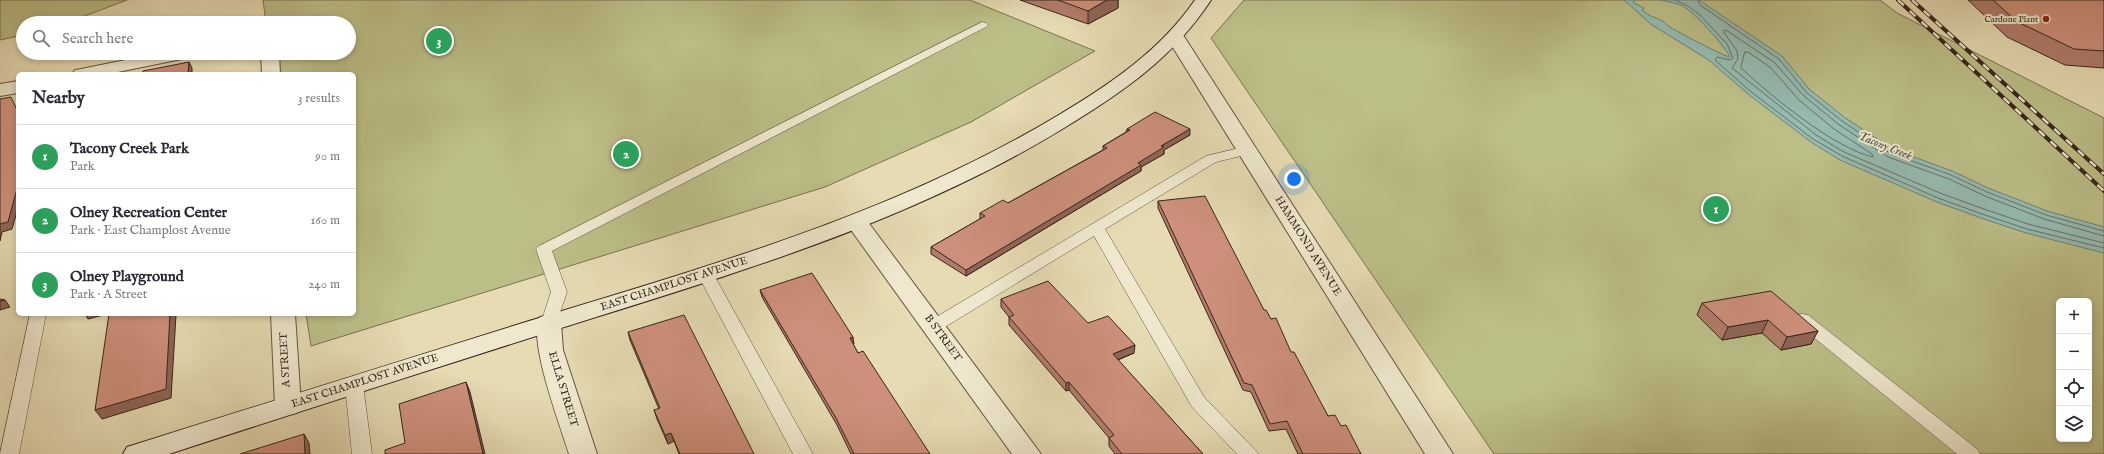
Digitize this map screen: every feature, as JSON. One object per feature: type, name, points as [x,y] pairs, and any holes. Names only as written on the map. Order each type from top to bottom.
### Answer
[{"type":"street","name":"EAST CHAMPLOST AVENUE","points":[[137,454],[548,323],[706,275],[857,223],[951,182],[1021,146],[1061,123],[1118,86],[1176,38],[1203,0]]},
{"type":"street","name":"HAMMOND AVENUE","points":[[1176,38],[1439,454]]},
{"type":"street","points":[[91,72],[152,60]]},
{"type":"street","points":[[270,60],[271,72]]},
{"type":"street","points":[[0,90],[16,87]]},
{"type":"street","name":"B STREET","points":[[857,223],[1027,454]]},
{"type":"street","name":"A STREET","points":[[283,316],[288,406]]},
{"type":"street","name":"ELLA STREET","points":[[548,323],[550,350],[583,454]]},
{"type":"lane","points":[[548,323],[559,292],[544,249],[982,24]]},
{"type":"lane","points":[[934,326],[1211,159],[1248,150]]},
{"type":"lane","points":[[1096,227],[1198,402],[1248,454]]},
{"type":"lane","points":[[706,275],[803,454]]},
{"type":"lane","points":[[1789,308],[1970,454]]},
{"type":"lane","points":[[8,454],[38,316]]},
{"type":"lane","points":[[354,385],[362,454]]},
{"type":"green space","points":[[0,0],[127,0],[85,16],[16,16],[16,37],[0,40]]},
{"type":"green space","points":[[263,0],[970,0],[1095,51],[971,122],[825,187],[311,346],[306,316],[356,316],[356,72],[273,72],[271,60],[356,60],[356,16],[265,16]]},
{"type":"green space","points":[[1244,0],[1880,0],[1897,13],[2104,118],[2104,454],[1494,454],[1211,38]]},
{"type":"water","name":"Tacony Creek","points":[[1624,0],[1634,0],[1634,3],[1644,8],[1642,10],[1649,15],[1662,20],[1668,26],[1719,53],[1730,57],[1708,29],[1688,10],[1681,5],[1661,0],[1699,0],[1782,56],[1809,89],[1844,117],[1892,149],[1952,171],[1988,188],[2047,211],[2104,227],[2104,253],[2026,233],[1981,218],[1937,202],[1840,160],[1811,142],[1748,94],[1709,60],[1652,25]]},
{"type":"building","points":[[1058,0],[1107,0],[1088,11]]},
{"type":"building","name":"Cardone Plant","points":[[1993,0],[2104,0],[2104,51],[2074,49],[2016,21]]},
{"type":"building","points":[[189,62],[188,72],[143,71]]},
{"type":"building","points":[[11,97],[16,108],[16,192],[8,222],[0,224],[0,99]]},
{"type":"building","points":[[1155,112],[1190,129],[1161,146],[1164,147],[1138,163],[1141,165],[966,270],[931,247],[985,216],[980,213],[1003,200],[1008,203],[1107,148],[1103,146],[1130,130],[1127,129]]},
{"type":"building","points":[[1205,196],[1264,310],[1266,310],[1271,319],[1276,318],[1291,352],[1294,352],[1328,416],[1335,415],[1341,426],[1346,425],[1361,454],[1303,454],[1287,421],[1270,424],[1252,385],[1244,383],[1158,201]]},
{"type":"building","points":[[812,273],[853,337],[850,338],[858,353],[863,351],[930,454],[854,454],[836,418],[760,290]]},
{"type":"building","points":[[1048,281],[1088,323],[1108,316],[1135,345],[1113,354],[1203,454],[1122,454],[1109,438],[1114,435],[1069,382],[1066,383],[1009,317],[1014,315],[1001,299]]},
{"type":"building","points":[[1771,291],[1818,331],[1787,337],[1768,320],[1728,327],[1702,303]]},
{"type":"building","points":[[684,315],[754,454],[680,454],[671,433],[665,435],[654,410],[660,408],[628,332]]},
{"type":"building","points":[[109,316],[170,316],[166,389],[95,410]]},
{"type":"building","points":[[466,382],[483,454],[385,454],[385,450],[405,443],[399,404]]},
{"type":"building","points":[[304,434],[305,454],[240,454]]},
{"type":"railway","points":[[1898,0],[2104,191]]},
{"type":"railway","points":[[1912,0],[2104,174]]},
{"type":"place","name":"Cardone Plant","points":[[2046,19]]},
{"type":"place","name":"Olney Playground","points":[[439,41]]},
{"type":"place","name":"Olney Recreation Center","points":[[626,154]]},
{"type":"place","name":"Tacony Creek Park","points":[[1716,209]]}]
